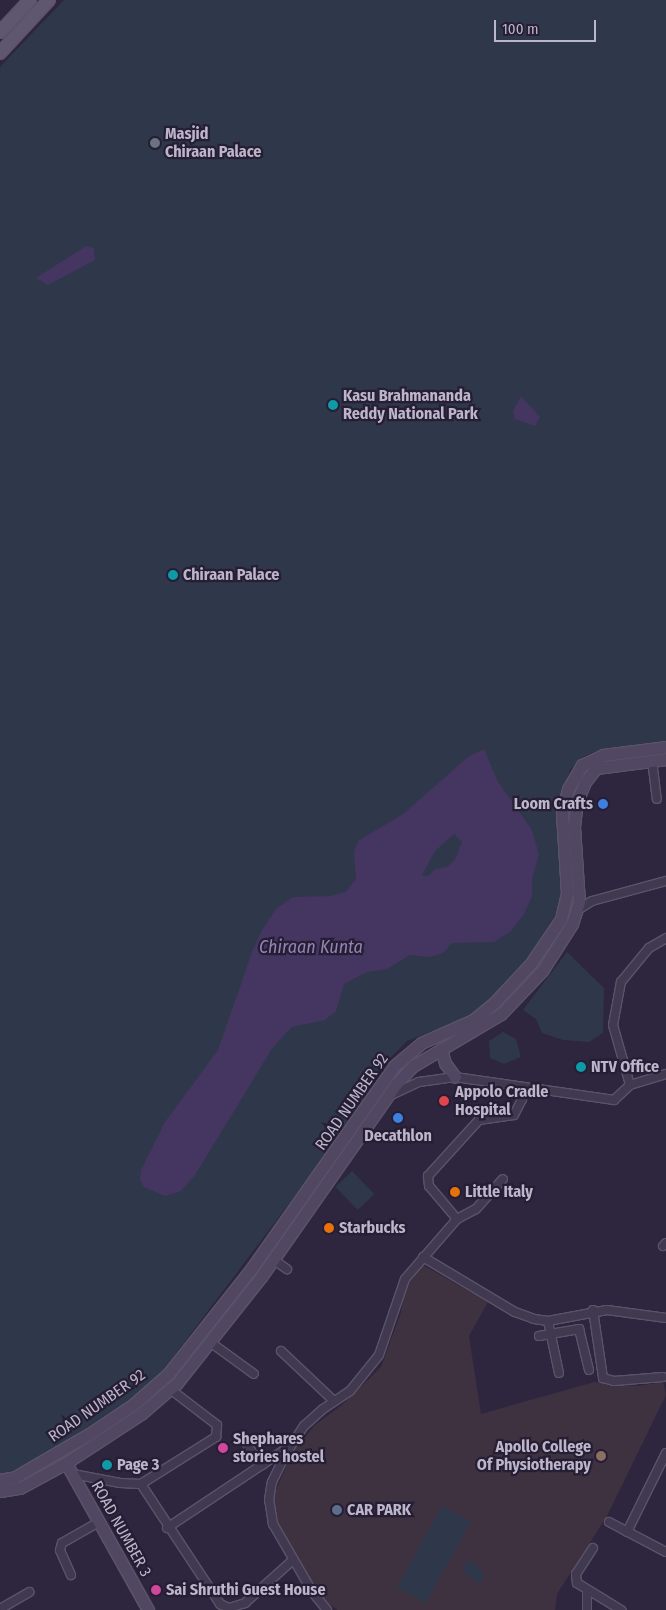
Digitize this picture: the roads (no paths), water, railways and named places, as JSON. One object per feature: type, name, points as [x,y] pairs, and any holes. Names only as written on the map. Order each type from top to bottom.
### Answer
[{"type":"main road","points":[[0,53],[48,0]]},
{"type":"main road","points":[[0,32],[28,1]]},
{"type":"main road","name":"ROAD NUMBER 92","points":[[0,1480],[16,1477],[50,1458],[149,1391],[168,1374],[253,1267],[348,1136],[394,1066],[421,1043],[473,1020],[494,1003],[531,963],[561,919],[567,893],[562,813],[568,789],[582,764],[603,755],[666,747]]},
{"type":"main road","name":"ROAD NUMBER 92","points":[[0,1491],[20,1488],[66,1463],[134,1418],[170,1389],[264,1274],[412,1066],[501,1014],[534,982],[572,924],[576,911],[580,889],[574,826],[577,801],[585,782],[596,768],[666,759]]},
{"type":"main road","points":[[442,1049],[445,1063],[455,1077]]},
{"type":"main road","points":[[253,1267],[264,1274]]},
{"type":"main road","name":"ROAD NUMBER 3","points":[[66,1463],[148,1610]]},
{"type":"street","points":[[652,760],[657,799]]},
{"type":"street","points":[[576,911],[592,901],[666,881]]},
{"type":"street","points":[[580,889],[592,901]]},
{"type":"street","points":[[630,1085],[614,1025],[621,982],[649,948],[666,938]]},
{"type":"street","points":[[388,1098],[419,1082],[455,1077],[614,1100],[630,1085],[666,1074]]},
{"type":"street","points":[[457,1219],[429,1186],[428,1176],[479,1120],[514,1115],[522,1099],[522,1088]]},
{"type":"street","points":[[327,1610],[313,1594],[274,1524],[269,1500],[272,1482],[291,1446],[309,1422],[350,1391],[382,1351],[398,1292],[423,1257],[457,1219],[476,1209],[503,1179]]},
{"type":"street","points":[[423,1257],[515,1312],[548,1321],[593,1310],[666,1318]]},
{"type":"street","points":[[274,1260],[287,1269]]},
{"type":"street","points":[[593,1310],[603,1378],[614,1381],[663,1377]]},
{"type":"street","points":[[548,1321],[559,1373]]},
{"type":"street","points":[[539,1336],[581,1330],[588,1365],[600,1359]]},
{"type":"street","points":[[210,1342],[254,1374]]},
{"type":"street","points":[[281,1351],[334,1402]]},
{"type":"street","points":[[73,1474],[120,1483],[141,1484],[216,1437],[219,1431],[217,1425],[170,1389]]},
{"type":"street","points":[[168,1528],[291,1446]]},
{"type":"street","points":[[248,1447],[263,1465]]},
{"type":"street","points":[[627,1532],[666,1453]]},
{"type":"street","points":[[141,1484],[215,1599],[229,1608],[245,1603],[293,1560]]},
{"type":"street","points":[[71,1575],[60,1550],[62,1543],[99,1522]]},
{"type":"street","points":[[609,1522],[666,1552]]},
{"type":"street","points":[[593,1548],[576,1574],[577,1583],[587,1591],[621,1610]]},
{"type":"street","points":[[587,1591],[587,1610]]},
{"type":"street","points":[[0,1609],[30,1592]]},
{"type":"water","points":[[86,246],[94,248],[95,260],[48,285],[36,278]]},
{"type":"water","points":[[521,396],[540,417],[535,426],[515,419],[513,411]]},
{"type":"water","name":"Chiraan Kunta","points":[[484,749],[498,782],[532,830],[539,854],[532,879],[532,896],[524,914],[511,931],[494,942],[452,943],[443,953],[430,957],[410,955],[387,969],[367,972],[344,984],[336,1011],[325,1020],[292,1027],[273,1047],[195,1175],[181,1191],[165,1196],[144,1187],[140,1180],[141,1170],[165,1122],[218,1050],[252,952],[262,930],[277,908],[293,897],[330,896],[346,892],[356,879],[354,852],[358,841],[403,814],[469,756]],"holes":[[[454,834],[462,842],[456,858],[447,867],[435,869],[428,876],[422,875],[435,851]]]},
{"type":"place","name":"Masjid Chiraan Palace","points":[[155,143]]},
{"type":"place","name":"Kasu Brahmananda Reddy National Park","points":[[333,405]]},
{"type":"place","name":"Chiraan Palace","points":[[173,575]]},
{"type":"place","name":"Loom Crafts","points":[[603,804]]},
{"type":"place","name":"NTV Office","points":[[581,1067]]},
{"type":"place","name":"Appolo Cradle Hospital","points":[[444,1101]]},
{"type":"place","name":"Decathlon","points":[[398,1118]]},
{"type":"place","name":"Little Italy","points":[[455,1192]]},
{"type":"place","name":"Starbucks","points":[[329,1228]]},
{"type":"place","name":"Shephares stories hostel","points":[[223,1448]]},
{"type":"place","name":"Apollo College Of Physiotherapy","points":[[601,1456]]},
{"type":"place","name":"Page 3","points":[[107,1465]]},
{"type":"place","name":"CAR PARK","points":[[337,1510]]},
{"type":"place","name":"Sai Shruthi Guest House","points":[[156,1590]]}]
